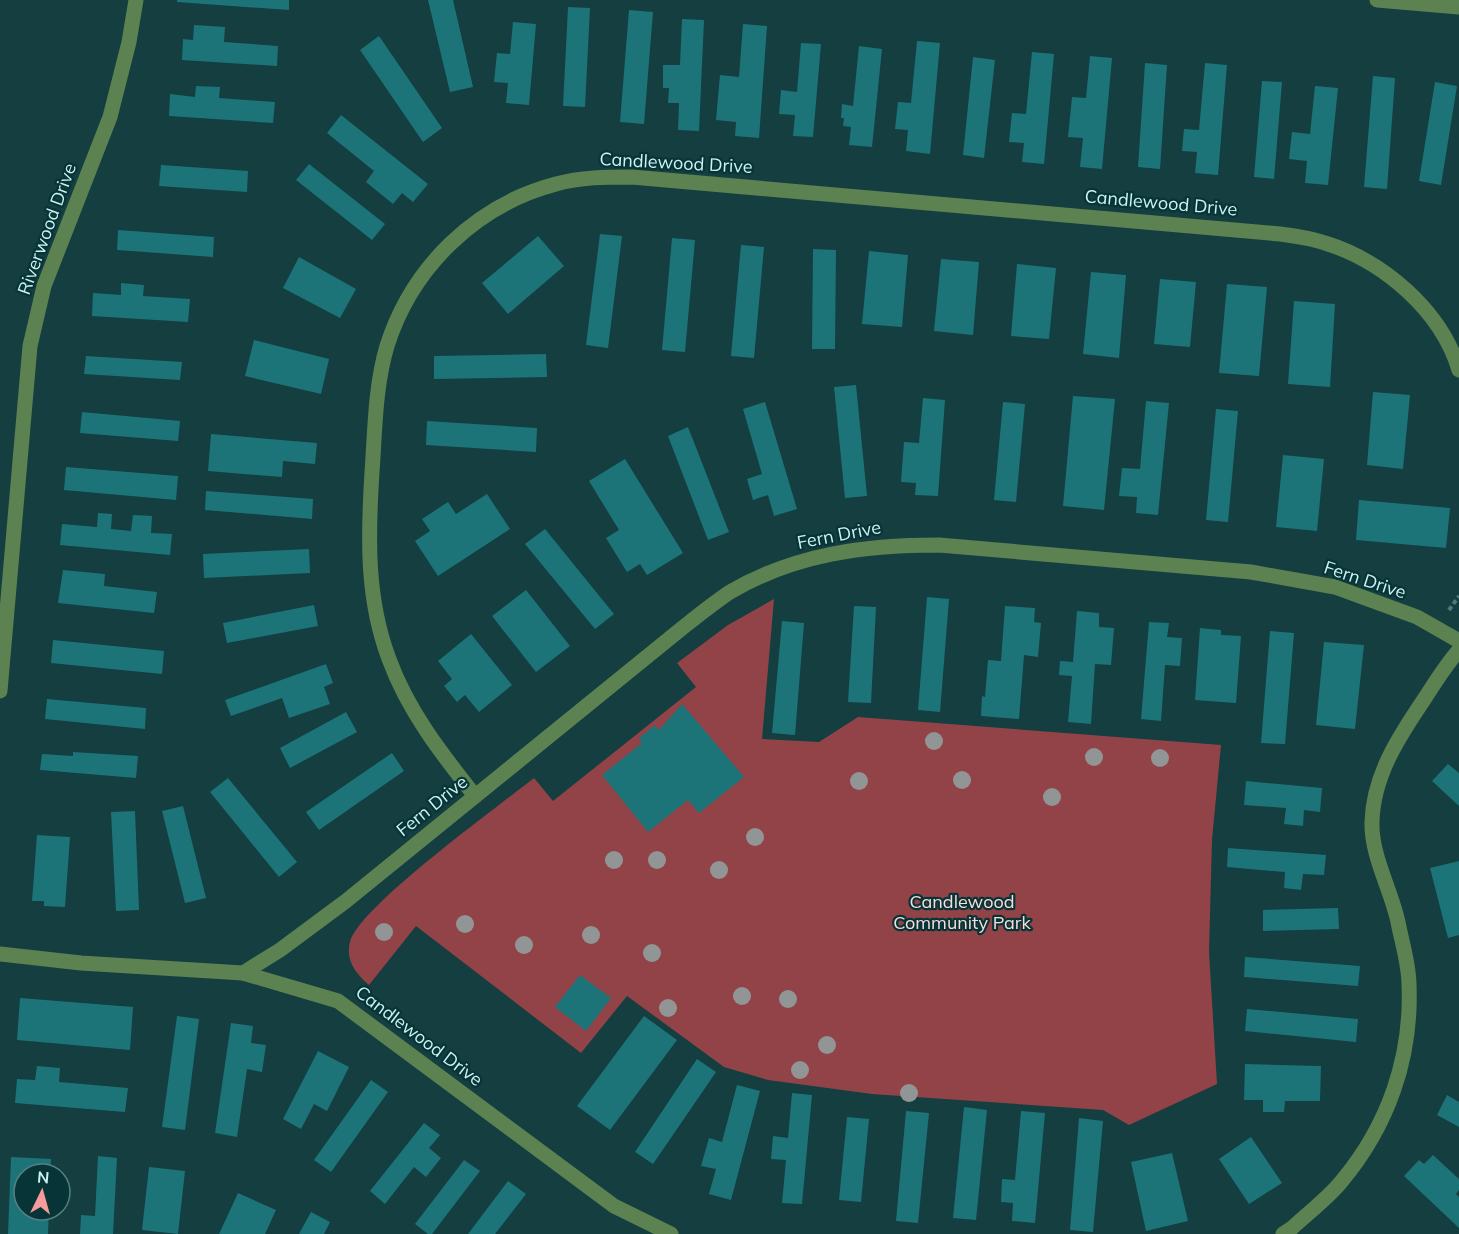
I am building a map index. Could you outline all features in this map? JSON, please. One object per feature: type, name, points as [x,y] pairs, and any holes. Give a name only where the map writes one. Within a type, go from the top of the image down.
[{"type":"street","name":"Riverwood Drive","points":[[0,691],[30,346],[44,286],[110,117],[129,42],[136,0]]},
{"type":"street","points":[[1377,0],[1459,7]]},
{"type":"street","name":"Candlewood Drive","points":[[476,796],[432,742],[416,716],[392,669],[378,626],[368,560],[368,527],[374,454],[383,364],[397,322],[408,301],[425,273],[446,248],[470,226],[497,207],[526,193],[557,183],[582,179],[632,177],[1307,238],[1346,250],[1375,266],[1401,285],[1424,308],[1443,335],[1459,370]]},
{"type":"street","name":"Fern Drive","points":[[243,973],[280,950],[346,901],[686,625],[729,593],[767,573],[798,562],[850,549],[893,545],[939,545],[1251,572],[1335,587],[1417,618],[1459,641]]},
{"type":"street","points":[[1283,1234],[1341,1183],[1377,1131],[1397,1083],[1408,1038],[1409,984],[1396,915],[1375,846],[1373,813],[1381,776],[1400,736],[1449,661],[1459,650]]},
{"type":"street","name":"Candlewood Drive","points":[[0,954],[81,963],[243,973],[338,1001],[614,1206],[670,1234]]},
{"type":"green space","name":"Candlewood Community Park","points":[[774,599],[762,739],[819,742],[858,717],[1221,745],[1212,840],[1209,952],[1217,1084],[1129,1125],[1103,1110],[872,1094],[768,1080],[724,1067],[627,996],[581,1053],[416,926],[369,985],[360,976],[350,961],[350,942],[359,926],[403,882],[534,778],[553,801],[696,687],[677,663],[728,625]]},
{"type":"building","points":[[177,0],[289,0],[289,10],[177,2]]},
{"type":"building","points":[[428,0],[453,0],[473,87],[450,92]]},
{"type":"building","points":[[568,7],[590,8],[585,107],[563,106]]},
{"type":"building","points":[[629,10],[653,12],[644,124],[620,122]]},
{"type":"building","points":[[682,19],[704,20],[699,131],[678,130],[679,103],[668,103],[669,88],[663,88],[663,65],[680,65]]},
{"type":"building","points":[[513,22],[536,24],[529,105],[506,103],[508,83],[494,82],[497,53],[510,54]]},
{"type":"building","points":[[743,24],[767,26],[759,138],[735,136],[736,122],[716,120],[720,75],[739,77]]},
{"type":"building","points":[[194,25],[225,27],[224,42],[278,46],[277,66],[182,60],[183,39],[193,40]]},
{"type":"building","points":[[379,36],[442,128],[423,142],[360,50]]},
{"type":"building","points":[[917,41],[940,43],[930,154],[906,151],[908,130],[895,129],[898,102],[911,103]]},
{"type":"building","points":[[801,43],[821,44],[813,137],[793,136],[795,115],[779,114],[781,90],[797,92]]},
{"type":"building","points":[[859,46],[882,49],[872,147],[849,145],[851,127],[843,126],[844,118],[841,118],[842,104],[853,106]]},
{"type":"building","points":[[1032,52],[1054,54],[1044,164],[1022,162],[1024,143],[1009,142],[1012,113],[1026,114]]},
{"type":"building","points":[[1090,56],[1112,58],[1102,169],[1080,167],[1083,138],[1068,137],[1072,97],[1086,98]]},
{"type":"building","points":[[973,57],[995,60],[984,158],[963,155]]},
{"type":"building","points":[[1145,63],[1167,65],[1160,169],[1138,167]]},
{"type":"building","points":[[1205,63],[1227,65],[1218,175],[1195,173],[1197,152],[1182,151],[1184,129],[1199,130]]},
{"type":"building","points":[[1373,76],[1395,78],[1387,189],[1364,187]]},
{"type":"building","points":[[1262,81],[1282,82],[1274,179],[1254,177]]},
{"type":"building","points":[[1435,82],[1457,86],[1441,185],[1419,181]]},
{"type":"building","points":[[196,86],[220,87],[219,98],[275,102],[273,123],[169,116],[170,94],[195,97]]},
{"type":"building","points":[[1315,86],[1338,88],[1328,185],[1305,183],[1307,161],[1289,159],[1292,132],[1310,134]]},
{"type":"building","points":[[341,115],[428,184],[413,202],[402,193],[393,204],[366,182],[374,171],[327,133]]},
{"type":"building","points":[[309,164],[385,224],[372,240],[296,180]]},
{"type":"building","points":[[161,165],[248,171],[247,192],[159,186]]},
{"type":"building","points":[[118,230],[214,237],[213,257],[117,250]]},
{"type":"building","points":[[600,234],[622,236],[608,348],[586,345]]},
{"type":"building","points":[[538,236],[564,266],[508,314],[482,283]]},
{"type":"building","points":[[672,238],[695,240],[685,352],[662,350]]},
{"type":"building","points":[[741,245],[764,247],[754,358],[731,356]]},
{"type":"building","points":[[813,249],[836,250],[835,349],[812,349]]},
{"type":"building","points":[[869,251],[908,255],[902,327],[862,324]]},
{"type":"building","points":[[299,257],[356,289],[340,318],[283,288]]},
{"type":"building","points":[[941,259],[979,262],[973,335],[934,331]]},
{"type":"building","points":[[1017,264],[1056,268],[1049,339],[1011,336]]},
{"type":"building","points":[[1091,272],[1126,275],[1119,358],[1083,354]]},
{"type":"building","points":[[1160,279],[1196,282],[1190,347],[1154,344]]},
{"type":"building","points":[[121,283],[144,285],[143,296],[190,299],[188,322],[92,316],[93,293],[121,295]]},
{"type":"building","points":[[1227,284],[1267,287],[1259,376],[1219,373]]},
{"type":"building","points":[[1294,301],[1335,304],[1330,387],[1288,384]]},
{"type":"building","points":[[254,340],[329,359],[321,394],[245,376]]},
{"type":"building","points":[[546,354],[547,377],[434,379],[434,356]]},
{"type":"building","points":[[86,356],[182,362],[180,380],[84,374]]},
{"type":"building","points":[[856,385],[867,496],[845,498],[834,387]]},
{"type":"building","points":[[1373,392],[1410,395],[1403,469],[1367,465]]},
{"type":"building","points":[[1073,396],[1115,399],[1104,510],[1063,506]]},
{"type":"building","points":[[923,398],[945,400],[938,496],[915,495],[916,483],[901,482],[904,442],[919,443]]},
{"type":"building","points":[[1146,401],[1169,403],[1158,515],[1136,513],[1137,497],[1119,496],[1122,468],[1140,469]]},
{"type":"building","points":[[765,402],[797,509],[774,516],[768,495],[753,500],[747,479],[762,474],[743,409]]},
{"type":"building","points":[[1003,402],[1025,404],[1016,502],[994,500]]},
{"type":"building","points":[[1216,409],[1238,411],[1228,522],[1206,520]]},
{"type":"building","points":[[82,412],[180,421],[178,441],[80,433]]},
{"type":"building","points":[[427,421],[537,428],[536,452],[426,445]]},
{"type":"building","points":[[688,427],[729,532],[708,540],[668,436]]},
{"type":"building","points":[[211,434],[317,443],[315,464],[283,461],[282,477],[208,471]]},
{"type":"building","points":[[1283,455],[1324,459],[1317,531],[1276,527]]},
{"type":"building","points":[[625,459],[683,553],[647,575],[640,564],[627,572],[606,538],[619,530],[589,481]]},
{"type":"building","points":[[66,467],[178,476],[176,500],[64,490]]},
{"type":"building","points":[[206,491],[313,499],[312,519],[205,510]]},
{"type":"building","points":[[487,494],[510,529],[438,576],[415,541],[430,531],[422,519],[448,502],[456,514]]},
{"type":"building","points":[[1359,500],[1450,508],[1446,548],[1356,540]]},
{"type":"building","points":[[98,513],[112,514],[111,529],[131,531],[133,515],[152,516],[151,533],[172,534],[170,555],[60,545],[62,524],[97,527]]},
{"type":"building","points":[[545,529],[614,614],[595,629],[525,544]]},
{"type":"building","points":[[309,549],[310,573],[204,578],[203,554]]},
{"type":"building","points":[[63,570],[105,574],[104,586],[157,592],[154,613],[58,603]]},
{"type":"building","points":[[526,590],[570,646],[536,672],[492,616]]},
{"type":"building","points":[[927,597],[949,599],[940,712],[918,710]]},
{"type":"building","points":[[314,605],[318,626],[227,643],[223,623]]},
{"type":"building","points":[[854,606],[876,607],[871,703],[848,702]]},
{"type":"building","points":[[1005,606],[1035,608],[1034,622],[1041,623],[1038,657],[1024,655],[1019,719],[981,716],[988,660],[1001,661]]},
{"type":"building","points":[[1077,611],[1099,613],[1099,627],[1114,628],[1111,665],[1095,664],[1091,724],[1068,722],[1072,676],[1059,675],[1060,661],[1073,662]]},
{"type":"building","points":[[782,621],[804,623],[795,735],[772,733]]},
{"type":"building","points":[[1149,622],[1169,623],[1167,637],[1182,638],[1180,666],[1165,665],[1161,721],[1141,719]]},
{"type":"building","points":[[1200,628],[1221,630],[1221,635],[1241,636],[1236,703],[1195,700]]},
{"type":"building","points":[[1270,631],[1294,633],[1285,744],[1261,743]]},
{"type":"building","points":[[471,634],[512,685],[479,712],[465,695],[457,702],[444,686],[452,679],[438,661]]},
{"type":"building","points":[[53,640],[164,651],[162,674],[51,663]]},
{"type":"building","points":[[1324,642],[1364,645],[1355,729],[1316,725]]},
{"type":"building","points":[[326,664],[333,683],[324,687],[330,704],[289,718],[282,698],[231,716],[225,700]]},
{"type":"building","points":[[47,699],[146,708],[145,729],[45,719]]},
{"type":"building","points":[[682,704],[744,777],[699,813],[688,800],[648,832],[602,775],[642,743],[639,738],[655,725],[659,730]]},
{"type":"building","points":[[346,712],[357,732],[290,768],[280,748]]},
{"type":"building","points":[[73,752],[138,756],[136,778],[40,770],[42,754],[73,756]]},
{"type":"building","points":[[392,753],[404,771],[319,830],[306,812]]},
{"type":"building","points":[[1448,764],[1459,773],[1459,806],[1432,781]]},
{"type":"building","points":[[228,778],[297,862],[279,877],[210,792]]},
{"type":"building","points":[[1246,781],[1322,788],[1320,812],[1304,810],[1303,826],[1284,824],[1286,808],[1244,805]]},
{"type":"building","points":[[183,806],[206,898],[185,903],[162,811]]},
{"type":"building","points":[[135,811],[139,910],[116,911],[111,812]]},
{"type":"building","points":[[37,835],[70,837],[65,907],[44,906],[44,901],[32,901]]},
{"type":"building","points":[[1228,848],[1326,855],[1324,875],[1303,874],[1301,890],[1284,888],[1285,872],[1227,867]]},
{"type":"building","points":[[1459,861],[1459,935],[1448,938],[1430,868]]},
{"type":"building","points":[[1338,908],[1339,929],[1263,931],[1263,910]]},
{"type":"building","points":[[1245,957],[1360,966],[1358,986],[1244,977]]},
{"type":"building","points":[[580,975],[611,998],[586,1031],[555,1007]]},
{"type":"building","points":[[20,998],[133,1007],[130,1050],[17,1040]]},
{"type":"building","points":[[1247,1009],[1358,1019],[1356,1042],[1245,1031]]},
{"type":"building","points":[[177,1016],[199,1019],[185,1130],[162,1127]]},
{"type":"building","points":[[644,1016],[677,1040],[610,1130],[577,1106]]},
{"type":"building","points":[[231,1023],[253,1026],[251,1043],[266,1045],[262,1072],[247,1069],[237,1137],[215,1133]]},
{"type":"building","points":[[318,1051],[349,1067],[327,1111],[314,1104],[301,1129],[283,1119]]},
{"type":"building","points":[[697,1059],[716,1072],[653,1164],[635,1152]]},
{"type":"building","points":[[1245,1064],[1321,1066],[1320,1101],[1285,1101],[1284,1112],[1263,1112],[1263,1100],[1244,1100]]},
{"type":"building","points":[[37,1066],[60,1068],[59,1082],[128,1088],[125,1112],[15,1103],[17,1079],[35,1080]]},
{"type":"building","points":[[371,1080],[388,1092],[331,1172],[314,1160]]},
{"type":"building","points":[[737,1085],[760,1091],[731,1200],[709,1194],[716,1169],[701,1166],[709,1138],[722,1142]]},
{"type":"building","points":[[792,1093],[812,1095],[802,1204],[782,1203],[786,1160],[771,1159],[773,1136],[788,1138]]},
{"type":"building","points":[[1447,1095],[1459,1102],[1459,1127],[1437,1115]]},
{"type":"building","points":[[964,1107],[987,1110],[976,1220],[953,1218]]},
{"type":"building","points":[[906,1111],[929,1113],[918,1223],[896,1221]]},
{"type":"building","points":[[1021,1111],[1045,1113],[1035,1223],[1012,1221],[1013,1203],[1001,1202],[1002,1179],[1015,1180]]},
{"type":"building","points":[[847,1117],[869,1119],[861,1202],[839,1200]]},
{"type":"building","points":[[1079,1118],[1103,1121],[1093,1232],[1070,1230]]},
{"type":"building","points":[[424,1123],[440,1135],[429,1148],[441,1158],[426,1177],[414,1167],[385,1204],[370,1191]]},
{"type":"building","points":[[1251,1137],[1282,1183],[1249,1204],[1219,1159]]},
{"type":"building","points":[[1172,1153],[1188,1221],[1146,1231],[1131,1162]]},
{"type":"building","points":[[1433,1155],[1459,1179],[1459,1190],[1456,1194],[1459,1197],[1459,1228],[1404,1176],[1419,1160],[1424,1164]]},
{"type":"building","points":[[98,1156],[117,1158],[113,1234],[80,1234],[81,1215],[95,1216]]},
{"type":"building","points":[[11,1157],[51,1159],[51,1162],[12,1162],[12,1222],[48,1222],[48,1234],[8,1234]]},
{"type":"building","points":[[464,1160],[480,1171],[432,1234],[428,1234],[415,1224]]},
{"type":"building","points":[[149,1167],[185,1171],[178,1234],[142,1230]]},
{"type":"building","points":[[508,1181],[526,1194],[495,1234],[468,1234]]},
{"type":"building","points":[[238,1193],[276,1210],[265,1234],[219,1234]]},
{"type":"building","points":[[311,1212],[330,1222],[324,1234],[299,1234]]}]
